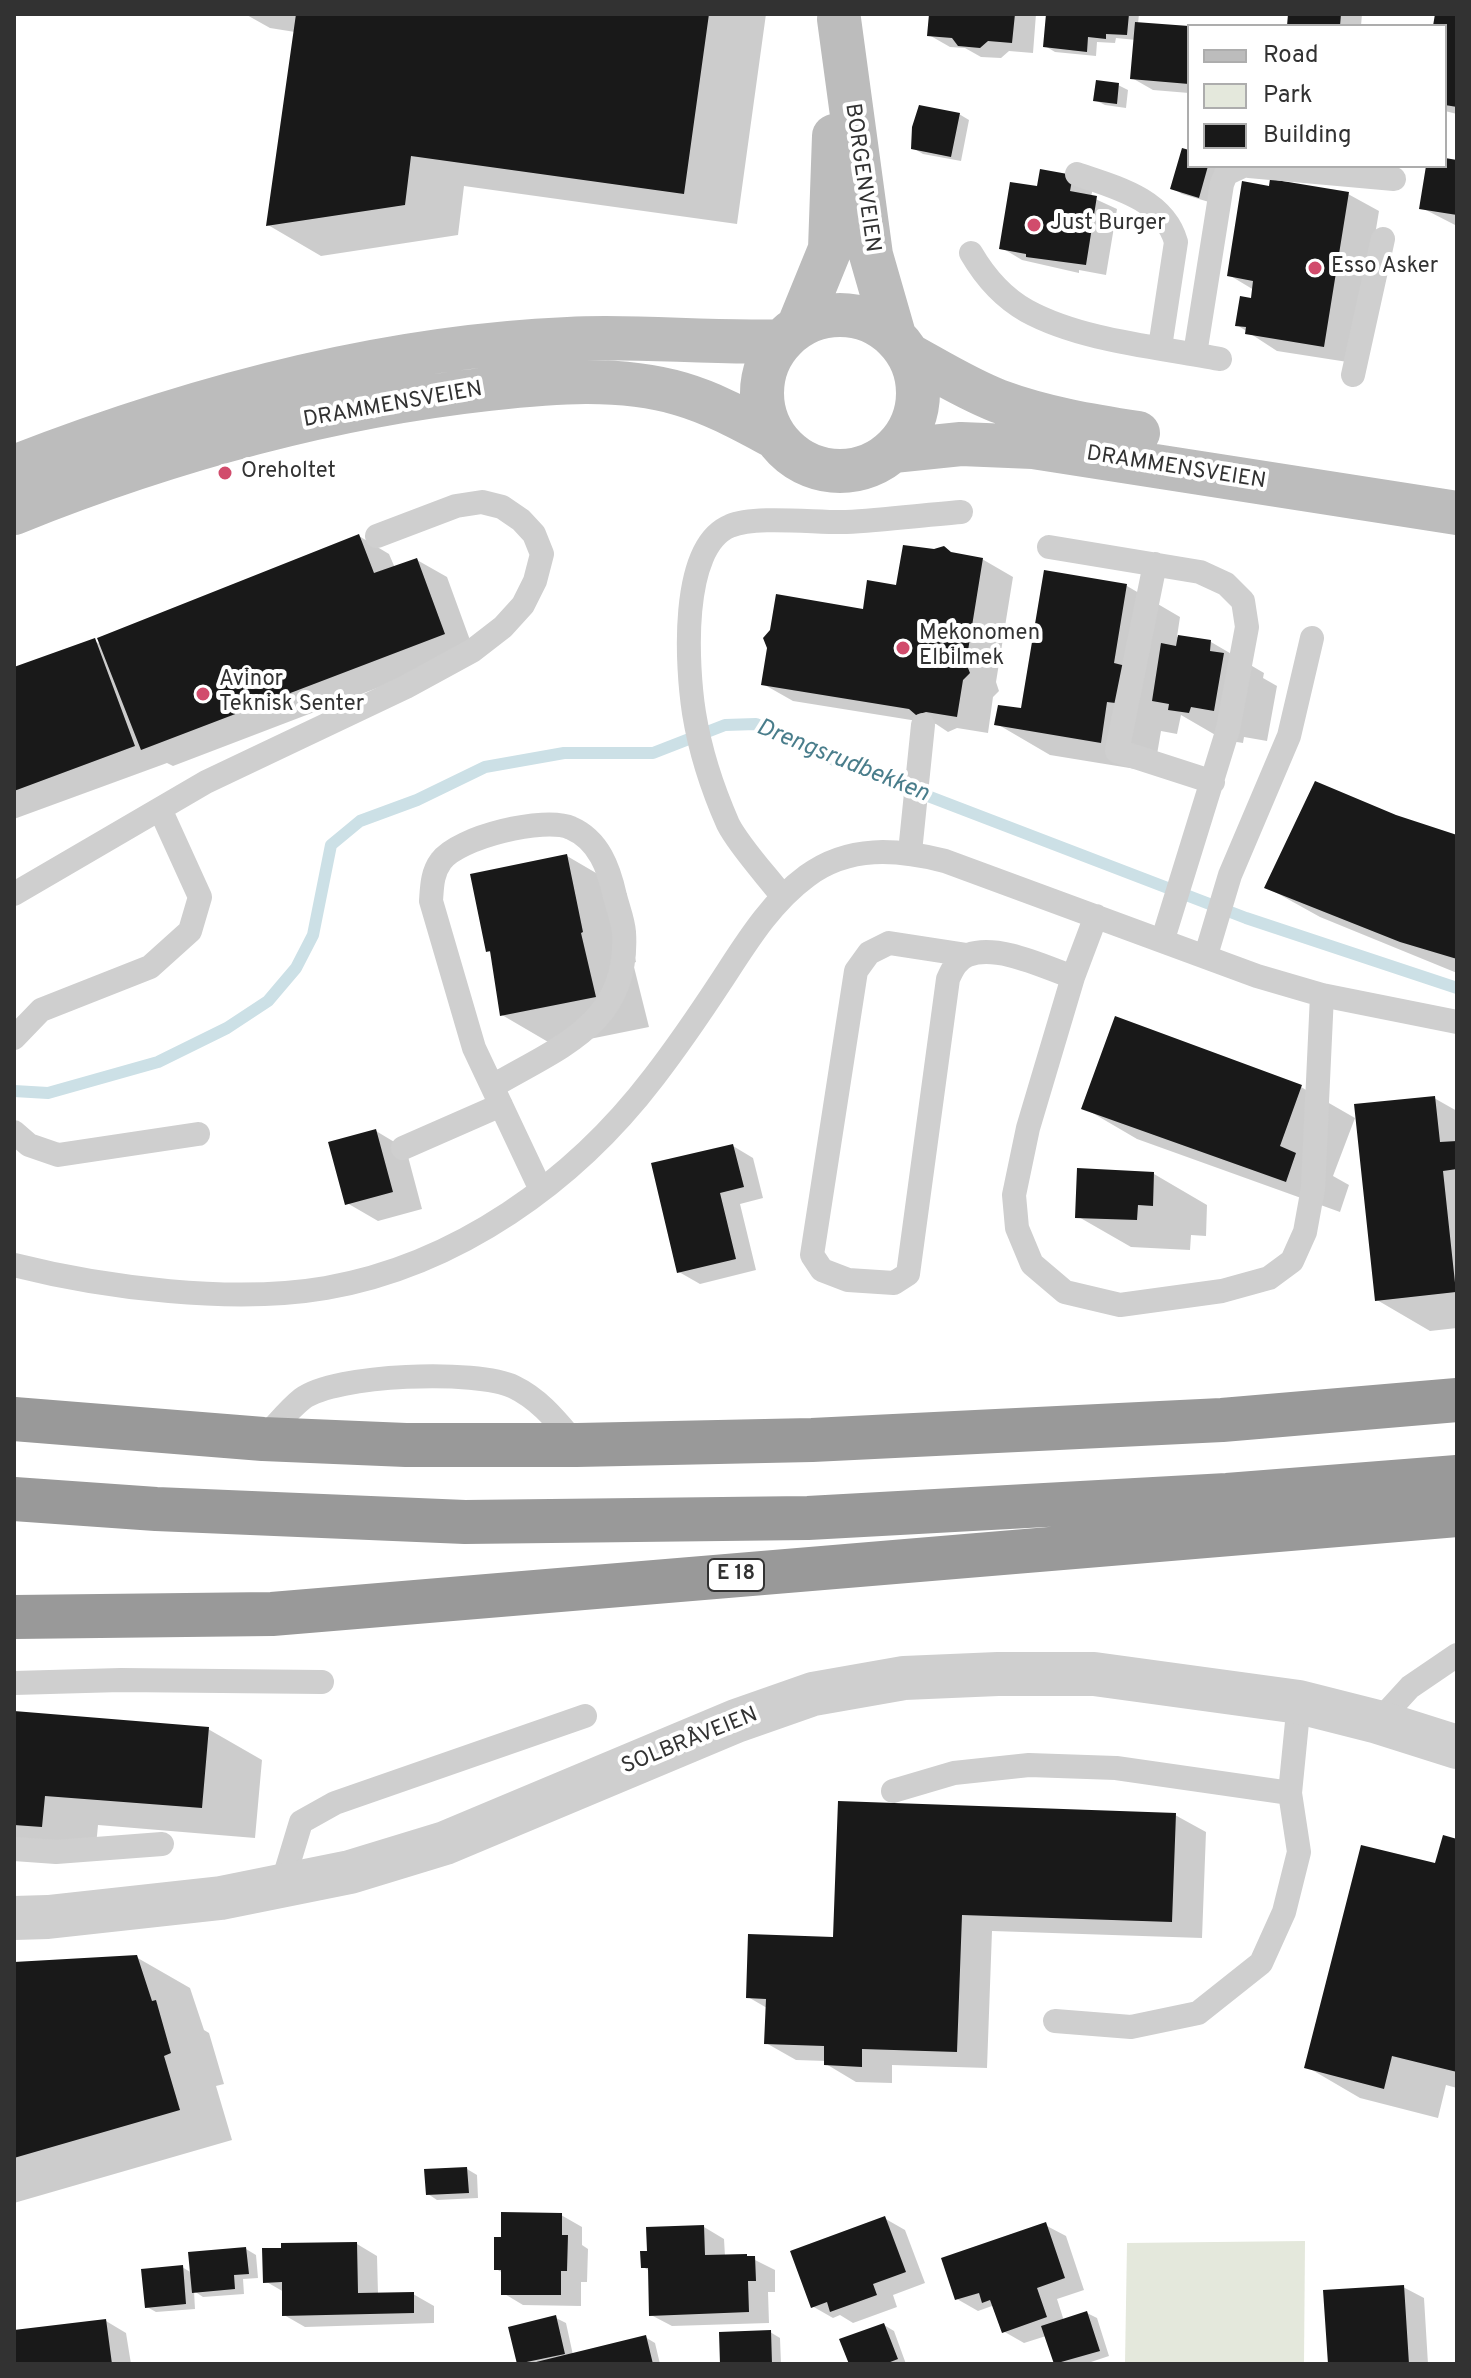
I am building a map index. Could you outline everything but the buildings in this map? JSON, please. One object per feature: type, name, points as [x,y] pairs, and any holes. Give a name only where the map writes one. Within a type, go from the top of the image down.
[{"type":"highway","points":[[14,1419],[263,1439],[406,1445],[577,1445],[828,1439],[1222,1420],[1457,1400]]},
{"type":"highway","points":[[14,1499],[156,1509],[465,1522],[808,1518],[1227,1495],[1457,1477]]},
{"type":"highway","name":"E 18","points":[[14,1617],[272,1614],[1457,1515]]},
{"type":"main road","name":"BORGENVEIEN","points":[[790,333],[830,249],[839,17]]},
{"type":"main road","name":"BORGENVEIEN","points":[[839,17],[871,255],[902,345]]},
{"type":"main road","points":[[847,314],[872,320],[902,345],[918,379],[918,404],[910,430],[893,451],[871,466],[844,472],[818,469],[794,457],[775,437],[764,413],[761,386],[767,362],[790,333],[822,316],[847,314]]},
{"type":"main road","name":"DRAMMENSVEIEN","points":[[14,467],[88,438],[192,405],[291,380],[400,358],[508,343],[567,339],[628,337],[741,343],[790,333]]},
{"type":"main road","name":"DRAMMENSVEIEN","points":[[902,345],[959,383],[997,400],[1075,422],[1457,483]]},
{"type":"main road","name":"DRAMMENSVEIEN","points":[[14,513],[156,460],[253,433],[389,403],[534,384],[589,381],[680,394],[730,413],[775,437]]},
{"type":"main road","name":"DRAMMENSVEIEN","points":[[893,451],[961,444],[1033,447],[1457,513]]},
{"type":"street","name":"SOLBRÅVEIEN","points":[[14,1918],[221,1898],[350,1872],[445,1843],[736,1721],[828,1691],[904,1678],[1094,1674],[1299,1702],[1378,1722],[1457,1747]]},
{"type":"lane","points":[[1195,354],[1222,184],[1226,174],[1241,168]]},
{"type":"lane","points":[[1269,168],[1394,179]]},
{"type":"lane","points":[[1077,174],[1119,188],[1145,202],[1172,228],[1176,242],[1160,347]]},
{"type":"lane","points":[[1353,375],[1383,239]]},
{"type":"lane","points":[[971,253],[982,273],[999,291],[1026,311],[1104,337],[1220,359]]},
{"type":"lane","points":[[14,894],[206,782],[406,687],[472,651],[503,627],[523,605],[535,581],[542,554],[534,534],[521,520],[502,507],[482,502],[456,506],[377,536]]},
{"type":"lane","points":[[783,897],[729,826],[705,759],[694,713],[690,658],[692,590],[703,553],[716,536],[731,525],[845,522],[961,512]]},
{"type":"lane","points":[[1049,547],[1200,572],[1226,584],[1243,601],[1247,627],[1228,729],[1163,939]]},
{"type":"lane","points":[[1155,564],[1117,751],[1213,782]]},
{"type":"lane","points":[[1206,955],[1230,875],[1289,736],[1312,638]]},
{"type":"lane","points":[[910,852],[923,725]]},
{"type":"lane","points":[[14,1038],[41,1010],[150,967],[190,931],[200,897],[160,809]]},
{"type":"lane","points":[[403,1148],[497,1096],[581,1034],[605,1011],[616,991],[624,931],[610,874],[599,852],[586,837],[570,827],[553,823],[466,842],[452,849],[440,861],[432,881],[431,901],[474,1048],[497,1096],[541,1190]]},
{"type":"lane","points":[[14,1265],[133,1287],[189,1292],[266,1293],[326,1288],[389,1271],[444,1250],[495,1223],[591,1149],[654,1078],[755,928],[783,897],[808,875],[835,860],[867,851],[910,852],[945,861],[1257,976],[1322,995],[1457,1022]]},
{"type":"lane","points":[[1096,916],[1073,977],[1028,1128],[1014,1195],[1017,1228],[1032,1264],[1065,1292],[1120,1305],[1234,1288],[1269,1278],[1292,1261],[1305,1232],[1313,1188],[1322,995]]},
{"type":"lane","points":[[967,955],[954,966],[948,979],[908,1274],[894,1283],[848,1280],[822,1270],[812,1255],[856,971],[869,953],[889,943],[967,955],[1002,953],[1073,977]]},
{"type":"lane","points":[[14,1132],[29,1145],[58,1155],[198,1134]]},
{"type":"lane","points":[[263,1439],[303,1398],[324,1389],[370,1379],[463,1377],[493,1378],[515,1387],[542,1404],[577,1445]]},
{"type":"lane","points":[[1378,1722],[1410,1687],[1457,1655]]},
{"type":"lane","points":[[14,1683],[121,1680],[322,1682]]},
{"type":"lane","points":[[1055,2021],[1131,2027],[1198,2013],[1261,1963],[1284,1912],[1299,1852],[1290,1793],[1299,1702]]},
{"type":"lane","points":[[281,1888],[301,1822],[335,1803],[585,1716]]},
{"type":"lane","points":[[893,1791],[954,1773],[1029,1765],[1116,1768],[1290,1793]]},
{"type":"lane","points":[[14,1849],[56,1852],[162,1844]]},
{"type":"green space","points":[[1305,2241],[1304,2364],[1125,2364],[1127,2243]]},
{"type":"waterway","name":"Drengsrudbekken","points":[[14,1091],[48,1093],[158,1062],[227,1028],[268,1001],[296,968],[313,935],[331,845],[360,821],[417,800],[485,767],[564,753],[653,753],[725,725],[756,724],[826,757],[1246,918],[1457,988]]},
{"type":"place","name":"Just Burger","points":[[1034,225]]},
{"type":"place","name":"Esso Asker","points":[[1315,268]]},
{"type":"place","name":"Oreholtet","points":[[225,473]]},
{"type":"place","name":"Mekonomen Elbilmek","points":[[903,648]]},
{"type":"place","name":"Avinor Teknisk Senter","points":[[203,694]]}]
